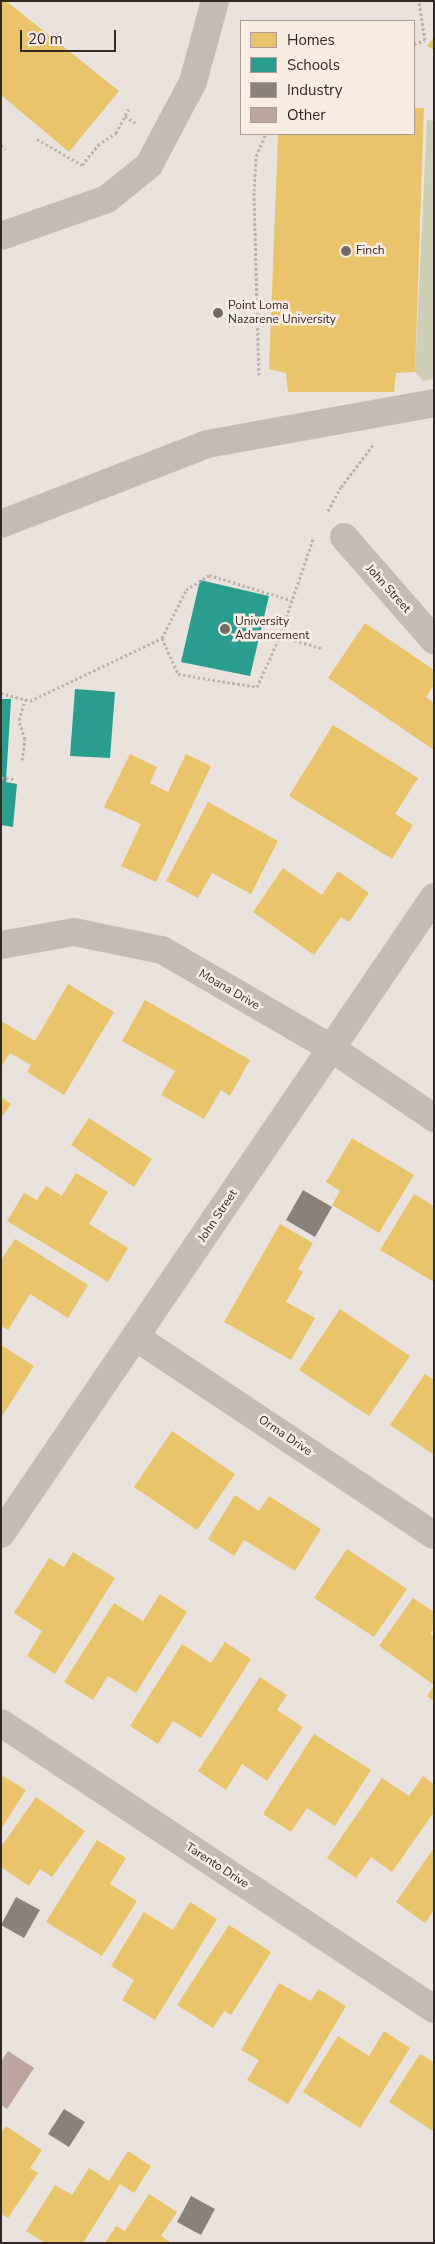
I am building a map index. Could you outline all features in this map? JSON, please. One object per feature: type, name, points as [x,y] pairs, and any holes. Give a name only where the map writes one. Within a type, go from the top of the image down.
[{"type":"street","points":[[1,236],[107,199],[149,165],[193,82],[215,1]]},
{"type":"street","points":[[1,524],[207,444],[434,403]]},
{"type":"street","name":"John Street","points":[[344,537],[434,640]]},
{"type":"street","name":"John Street","points":[[1,1534],[137,1338],[434,898]]},
{"type":"street","name":"Moana Drive","points":[[1,945],[74,932],[162,950],[331,1048],[434,1118]]},
{"type":"street","name":"Orma Drive","points":[[137,1338],[434,1535]]},
{"type":"street","name":"Tarento Drive","points":[[1,1723],[434,2009]]},
{"type":"path","points":[[415,44],[425,40],[419,1]]},
{"type":"path","points":[[37,138],[82,164],[98,146],[116,133],[129,109]]},
{"type":"path","points":[[259,375],[254,191],[256,156],[266,135]]},
{"type":"path","points":[[1,145],[6,149]]},
{"type":"path","points":[[1,692],[30,701],[162,638],[186,590],[209,575],[291,600]]},
{"type":"path","points":[[162,638],[178,674],[257,687],[280,636]]},
{"type":"path","points":[[22,760],[25,739],[19,720],[25,700]]},
{"type":"path","points":[[1,778],[16,779]]},
{"type":"green space","points":[[427,120],[434,121],[434,379],[423,381],[415,372]]},
{"type":"building: Homes","points":[[1,1],[6,1],[119,91],[69,152],[1,95]]},
{"type":"building: Homes","points":[[434,37],[434,50],[427,46]]},
{"type":"building: Homes","name":"Finch","points":[[415,108],[424,108],[415,372],[396,373],[394,392],[288,392],[286,373],[269,369],[278,135],[415,135]]},
{"type":"building: Homes","points":[[365,623],[434,670],[434,685],[426,697],[434,703],[434,750],[328,678]]},
{"type":"building: Homes","points":[[333,725],[418,778],[395,814],[413,825],[392,859],[289,796]]},
{"type":"building: Homes","points":[[130,754],[157,767],[150,783],[168,792],[186,754],[211,766],[156,882],[121,866],[141,824],[104,807]]},
{"type":"building: Homes","points":[[208,802],[278,841],[251,894],[212,873],[198,898],[166,881]]},
{"type":"building: Homes","points":[[283,868],[322,895],[338,871],[369,893],[349,922],[341,917],[314,955],[253,912]]},
{"type":"building: Homes","points":[[68,984],[114,1012],[64,1095],[27,1072],[31,1065],[10,1053],[1,1067],[1,1021],[35,1041]]},
{"type":"building: Homes","points":[[145,1000],[250,1060],[230,1096],[221,1090],[204,1119],[161,1095],[175,1071],[122,1041]]},
{"type":"building: Homes","points":[[1,1097],[11,1104],[1,1118]]},
{"type":"building: Homes","points":[[89,1118],[152,1159],[134,1187],[71,1145]]},
{"type":"building: Homes","points":[[352,1138],[414,1175],[379,1233],[332,1205],[340,1191],[326,1182]]},
{"type":"building: Homes","points":[[76,1173],[108,1192],[89,1224],[128,1248],[108,1282],[7,1221],[24,1193],[37,1200],[46,1186],[62,1196]]},
{"type":"building: Homes","points":[[414,1194],[434,1206],[434,1282],[380,1250]]},
{"type":"building: Homes","points":[[280,1224],[313,1243],[298,1269],[303,1272],[286,1302],[315,1318],[291,1360],[224,1322]]},
{"type":"building: Homes","points":[[15,1239],[88,1285],[68,1318],[30,1294],[8,1330],[1,1326],[1,1260]]},
{"type":"building: Homes","points":[[340,1309],[410,1356],[369,1416],[299,1370]]},
{"type":"building: Homes","points":[[1,1345],[34,1366],[1,1418]]},
{"type":"building: Homes","points":[[425,1374],[434,1380],[434,1455],[390,1425]]},
{"type":"building: Homes","points":[[172,1431],[235,1474],[197,1530],[134,1487]]},
{"type":"building: Homes","points":[[235,1495],[259,1511],[269,1496],[321,1529],[295,1571],[244,1540],[234,1556],[208,1539]]},
{"type":"building: Homes","points":[[347,1549],[407,1589],[374,1637],[314,1598]]},
{"type":"building: Homes","points":[[73,1552],[115,1578],[55,1674],[27,1656],[42,1631],[14,1613],[49,1558],[64,1567]]},
{"type":"building: Homes","points":[[160,1594],[187,1612],[136,1693],[108,1676],[93,1700],[64,1682],[114,1603],[143,1621]]},
{"type":"building: Homes","points":[[413,1598],[434,1612],[434,1628],[430,1634],[434,1636],[434,1685],[379,1646]]},
{"type":"building: Homes","points":[[225,1642],[251,1659],[201,1738],[173,1721],[158,1744],[130,1726],[182,1644],[211,1663]]},
{"type":"building: Homes","points":[[260,1677],[287,1695],[277,1710],[303,1727],[267,1781],[242,1764],[226,1790],[198,1771]]},
{"type":"building: Homes","points":[[434,1686],[434,1701],[427,1696]]},
{"type":"building: Homes","points":[[314,1734],[371,1770],[335,1826],[307,1808],[291,1832],[263,1814]]},
{"type":"building: Homes","points":[[1,1775],[26,1790],[1,1829]]},
{"type":"building: Homes","points":[[423,1776],[434,1784],[434,1812],[392,1872],[371,1857],[356,1878],[327,1858],[382,1778],[409,1796]]},
{"type":"building: Homes","points":[[36,1797],[85,1831],[52,1877],[40,1869],[29,1886],[1,1867],[1,1847]]},
{"type":"building: Homes","points":[[97,1840],[126,1858],[110,1884],[137,1901],[102,1956],[46,1922]]},
{"type":"building: Homes","points":[[434,1848],[434,1910],[425,1923],[396,1902]]},
{"type":"building: Homes","points":[[190,1902],[217,1919],[155,2020],[122,2000],[134,1980],[111,1966],[144,1912],[173,1930]]},
{"type":"building: Homes","points":[[229,1925],[271,1952],[231,2015],[224,2011],[213,2028],[177,2005]]},
{"type":"building: Homes","points":[[279,1983],[311,2001],[318,1989],[346,2006],[288,2104],[247,2080],[259,2060],[241,2050]]},
{"type":"building: Homes","points":[[384,2031],[410,2048],[360,2128],[303,2092],[338,2036],[369,2056]]},
{"type":"building: Homes","points":[[420,2054],[434,2062],[434,2132],[389,2102]]},
{"type":"building: Homes","points":[[6,2126],[42,2150],[30,2168],[38,2173],[8,2218],[1,2214],[1,2133]]},
{"type":"building: Homes","points":[[128,2151],[151,2166],[134,2193],[120,2184],[83,2243],[45,2243],[26,2231],[55,2185],[72,2195],[89,2168],[109,2181]]},
{"type":"building: Homes","points":[[149,2194],[177,2212],[161,2236],[172,2243],[105,2243],[116,2226],[125,2231]]},
{"type":"building: Schools","name":"University Advancement","points":[[200,580],[269,596],[250,676],[181,662]]},
{"type":"building: Schools","points":[[75,689],[115,692],[110,758],[70,756]]},
{"type":"building: Schools","points":[[1,699],[11,699],[6,782],[17,784],[13,827],[1,825]]},
{"type":"building: Industry","points":[[303,1190],[332,1207],[315,1237],[286,1220]]},
{"type":"building: Industry","points":[[16,1897],[40,1910],[24,1938],[1,1925]]},
{"type":"building: Industry","points":[[64,2109],[85,2122],[69,2147],[48,2134]]},
{"type":"building: Industry","points":[[191,2196],[215,2209],[201,2235],[177,2222]]},
{"type":"building: Other","points":[[8,2051],[34,2068],[7,2109],[1,2105],[1,2062]]},
{"type":"place","name":"Finch","points":[[346,251]]},
{"type":"place","name":"Point Loma Nazarene University","points":[[218,313]]},
{"type":"place","name":"University Advancement","points":[[225,629]]}]
